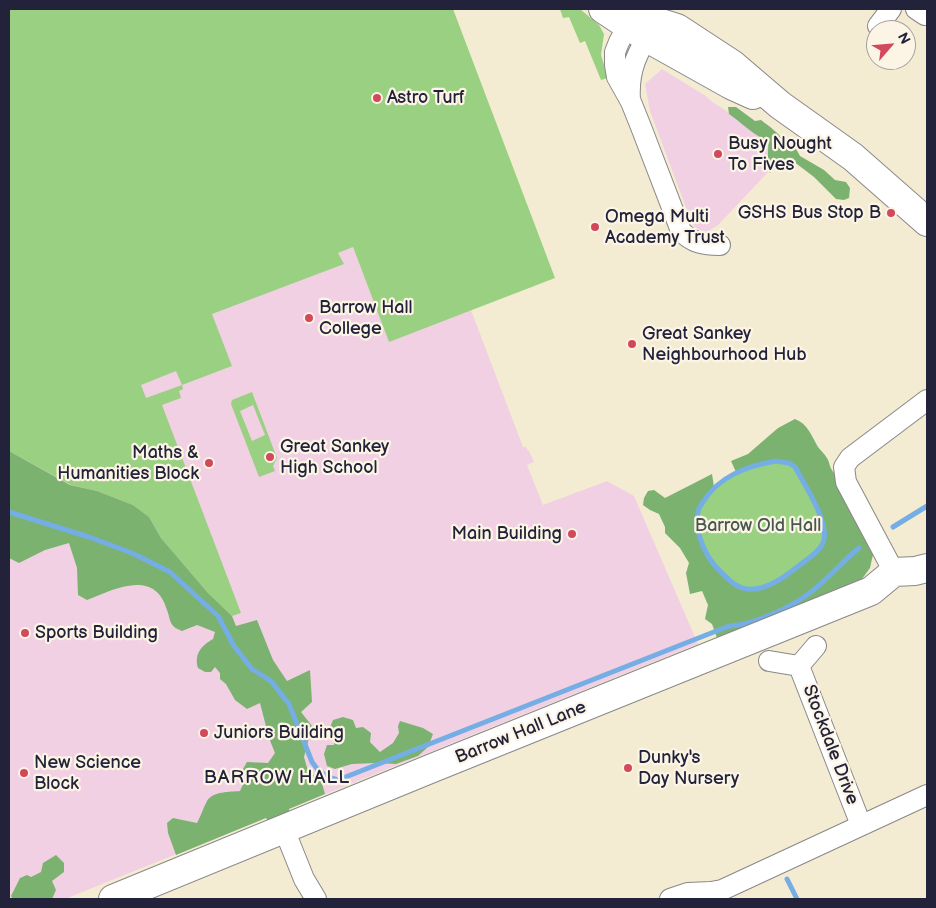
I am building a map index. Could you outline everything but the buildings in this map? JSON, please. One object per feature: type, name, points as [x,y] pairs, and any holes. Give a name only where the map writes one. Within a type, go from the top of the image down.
[{"type":"street","points":[[603,9],[642,21],[677,28],[732,64],[780,105],[853,158],[927,222]]},
{"type":"street","points":[[883,20],[891,9]]},
{"type":"street","points":[[642,21],[629,83],[631,102],[681,231],[695,242],[706,245],[720,245]]},
{"type":"street","points":[[927,400],[850,458],[844,467],[846,482],[894,572],[915,571],[927,568]]},
{"type":"street","name":"Barrow Hall Lane","points":[[113,899],[871,591],[894,572]]},
{"type":"street","name":"Stockdale Drive","points":[[798,666],[816,646]]},
{"type":"street","name":"Stockdale Drive","points":[[769,661],[798,666]]},
{"type":"street","name":"Stockdale Drive","points":[[798,666],[861,825]]},
{"type":"street","name":"Stockdale Drive","points":[[670,899],[688,892],[722,890],[927,795]]},
{"type":"street","points":[[284,829],[304,879],[316,899]]},
{"type":"shaded area","name":"Busy Nought To Fives","points":[[662,69],[771,140],[772,168],[718,225],[707,232],[695,227],[691,221],[650,111],[645,84]]},
{"type":"shaded area","name":"Great Sankey High School","points":[[9,86],[338,253],[353,247],[389,341],[471,310],[523,447],[526,447],[529,451],[534,462],[527,465],[543,505],[607,481],[634,496],[698,644],[65,899],[9,899]]},
{"type":"green space","points":[[9,9],[453,9],[555,278],[389,342],[353,247],[338,253],[344,264],[212,314],[232,366],[182,385],[183,389],[179,391],[181,398],[162,405],[241,613],[232,616],[208,593],[161,538],[149,517],[133,505],[97,491],[71,485],[9,451]],"holes":[[[176,371],[182,385],[146,398],[141,385]]]},
{"type":"green space","points":[[560,9],[580,9],[599,25],[604,34],[601,55],[608,78],[601,80],[585,41],[580,43],[569,17],[563,18]]},
{"type":"green space","points":[[728,107],[736,107],[755,121],[761,120],[778,134],[785,144],[795,147],[800,156],[824,170],[835,180],[846,182],[850,188],[849,198],[844,200],[836,199],[814,177],[793,161],[772,170],[770,173],[767,169],[769,141],[753,133],[729,114]]},
{"type":"green space","points":[[252,392],[277,458],[273,466],[275,471],[259,477],[231,404],[232,400]],"holes":[[[253,405],[265,435],[252,441],[240,411]]]},
{"type":"green space","points":[[795,419],[806,427],[827,458],[874,550],[870,568],[859,583],[729,639],[717,638],[712,624],[705,619],[708,605],[702,591],[690,594],[686,573],[689,563],[680,548],[665,533],[665,527],[659,514],[643,505],[644,498],[648,491],[654,490],[665,498],[712,474],[714,487],[700,506],[697,523],[699,534],[709,558],[726,578],[735,585],[745,589],[760,588],[776,582],[803,563],[820,547],[824,538],[821,516],[795,467],[781,462],[773,462],[758,464],[736,472],[731,461],[748,454],[778,428]]},
{"type":"green space","points":[[9,451],[70,485],[97,491],[133,505],[149,517],[161,538],[208,593],[232,616],[236,626],[257,620],[273,660],[287,681],[310,670],[312,702],[301,712],[312,726],[304,757],[308,771],[321,780],[325,794],[289,809],[290,819],[272,826],[266,818],[176,855],[168,833],[167,823],[173,818],[197,823],[206,804],[213,795],[240,791],[246,778],[243,769],[247,762],[268,763],[275,753],[260,703],[247,709],[235,700],[226,684],[220,679],[220,673],[215,667],[211,672],[205,672],[198,668],[198,655],[205,645],[213,639],[215,632],[197,625],[182,631],[175,627],[171,623],[161,597],[153,589],[144,585],[121,587],[87,600],[78,595],[77,568],[69,543],[45,550],[19,563],[9,558]]},
{"type":"green space","name":"Barrow Old Hall","points":[[776,461],[789,463],[795,467],[820,515],[824,535],[823,543],[813,555],[776,582],[762,588],[747,589],[727,578],[709,557],[699,535],[698,511],[710,493],[725,479],[744,469]]},
{"type":"green space","points":[[343,717],[353,720],[356,728],[363,727],[371,733],[370,742],[380,752],[393,743],[399,733],[398,726],[400,721],[423,728],[433,734],[428,747],[418,756],[396,764],[352,764],[335,769],[327,766],[324,754],[327,745],[334,745],[334,737],[329,730],[333,720]]},
{"type":"green space","points":[[56,855],[64,863],[64,872],[52,881],[56,890],[52,899],[13,899],[11,896],[20,878],[27,875],[31,877],[41,872],[43,863]]},
{"type":"waterway","points":[[776,461],[789,463],[795,467],[820,515],[824,535],[823,543],[813,555],[776,582],[762,588],[747,589],[727,578],[709,557],[699,535],[698,511],[710,493],[725,479],[744,469],[776,461]]},
{"type":"waterway","points":[[893,527],[927,506]]},
{"type":"waterway","points":[[9,512],[89,537],[132,553],[170,572],[218,616],[234,646],[252,669],[271,681],[289,704],[312,762],[318,770],[328,777],[338,780],[729,626],[748,623],[778,612],[812,591],[859,548]]},
{"type":"waterway","points":[[787,879],[797,899]]},
{"type":"place","name":"Astro Turf","points":[[377,98]]},
{"type":"place","name":"Busy Nought To Fives","points":[[718,154]]},
{"type":"place","name":"GSHS Bus Stop B","points":[[891,213]]},
{"type":"place","name":"Omega Multi Academy Trust","points":[[595,227]]},
{"type":"place","name":"Barrow Hall College","points":[[309,318]]},
{"type":"place","name":"Great Sankey Neighbourhood Hub","points":[[632,344]]},
{"type":"place","name":"Great Sankey High School","points":[[270,457]]},
{"type":"place","name":"Maths & Humanities Block","points":[[209,463]]},
{"type":"place","name":"Main Building","points":[[572,534]]},
{"type":"place","name":"Sports Building","points":[[25,633]]},
{"type":"place","name":"Juniors Building","points":[[204,733]]},
{"type":"place","name":"Dunky's Day Nursery","points":[[628,768]]},
{"type":"place","name":"New Science Block","points":[[24,773]]},
{"type":"district","name":"BARROW HALL","points":[[277,778]]}]
